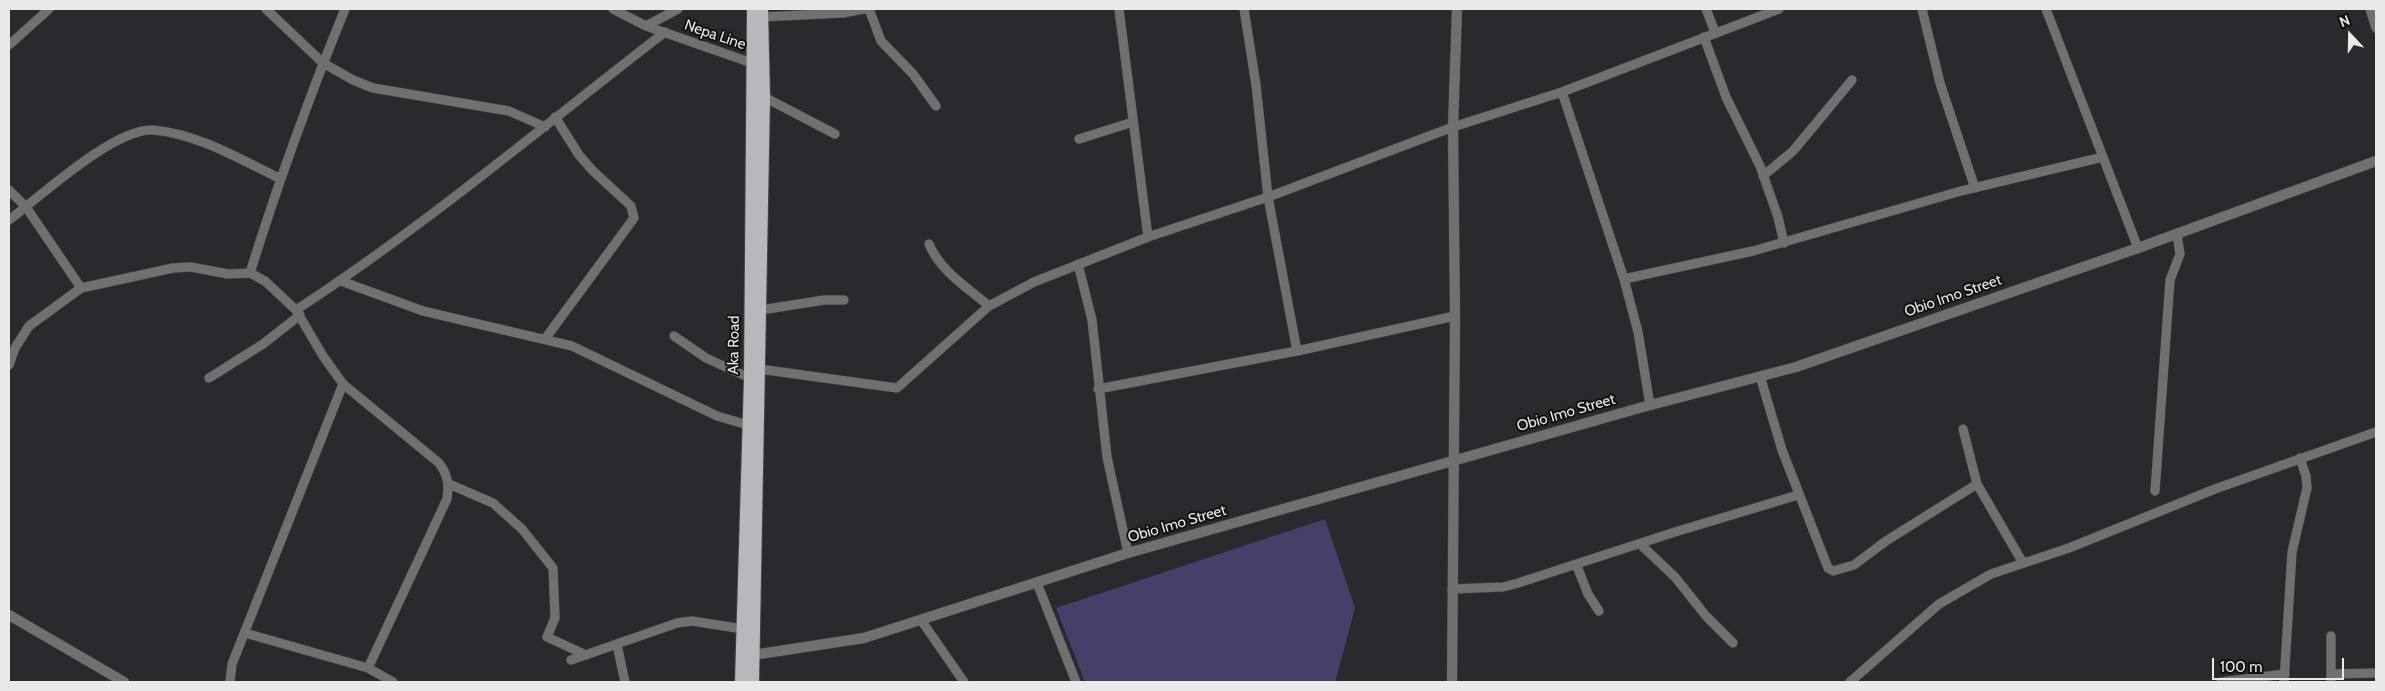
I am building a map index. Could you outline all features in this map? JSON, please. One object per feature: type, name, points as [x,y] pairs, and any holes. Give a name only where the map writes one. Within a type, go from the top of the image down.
[{"type":"main road","name":"Aka Road","points":[[741,682],[750,378],[752,63],[759,12]]},
{"type":"main road","name":"Aka Road","points":[[753,682],[764,97],[759,12]]},
{"type":"street","points":[[9,45],[48,9]]},
{"type":"street","points":[[266,9],[323,63],[353,80],[373,88],[509,111],[545,127]]},
{"type":"street","points":[[250,272],[281,179],[323,63],[345,9]]},
{"type":"street","name":"Nepa Line","points":[[613,9],[646,26],[752,63]]},
{"type":"street","points":[[646,26],[678,9]]},
{"type":"street","points":[[759,12],[842,13],[864,9]]},
{"type":"street","points":[[869,9],[881,41],[913,74],[936,106]]},
{"type":"street","points":[[1119,9],[1148,237]]},
{"type":"street","points":[[1244,9],[1256,85],[1268,197],[1296,351]]},
{"type":"street","points":[[1452,682],[1452,461],[1455,316],[1453,127],[1457,9]]},
{"type":"street","points":[[1706,9],[1716,32]]},
{"type":"street","points":[[759,368],[897,388],[989,306],[1034,282],[1148,237],[1268,197],[1453,127],[1562,92],[1779,9]]},
{"type":"street","points":[[1922,9],[1940,83],[1975,188]]},
{"type":"street","points":[[2046,9],[2138,248]]},
{"type":"street","points":[[2370,9],[2376,28]]},
{"type":"street","points":[[209,378],[263,344],[298,312],[545,127],[555,117],[665,32]]},
{"type":"street","points":[[1704,37],[1726,97],[1751,145],[1764,176],[1778,217],[1784,242]]},
{"type":"street","points":[[1764,176],[1793,151],[1852,80]]},
{"type":"street","points":[[1562,92],[1624,279],[1638,332],[1650,405]]},
{"type":"street","points":[[764,97],[834,134]]},
{"type":"street","points":[[545,339],[634,218],[631,206],[592,170],[579,155],[555,117]]},
{"type":"street","points":[[1079,139],[1133,122]]},
{"type":"street","points":[[9,220],[100,150],[127,135],[152,130],[196,139],[281,179]]},
{"type":"street","points":[[1624,279],[1753,251],[1975,188],[2103,157]]},
{"type":"street","name":"Obio Imo Street","points":[[753,655],[864,638],[1128,553],[1650,405],[1796,367],[2376,163]]},
{"type":"street","points":[[9,190],[26,207],[80,288]]},
{"type":"street","points":[[2155,491],[2170,280],[2180,250],[2177,234]]},
{"type":"street","points":[[929,244],[934,257],[989,306]]},
{"type":"street","points":[[1078,264],[1092,320],[1098,389],[1107,457],[1128,553]]},
{"type":"street","points":[[9,365],[15,348],[29,326],[80,288],[174,268],[191,267],[228,274],[250,272],[265,281],[298,312],[323,356],[343,384],[439,463],[446,472],[449,484],[446,499],[368,668]]},
{"type":"street","points":[[341,281],[423,311],[572,346],[717,416],[748,425]]},
{"type":"street","points":[[761,310],[824,300],[844,300]]},
{"type":"street","points":[[1098,389],[1296,351],[1455,316]]},
{"type":"street","points":[[674,336],[706,358],[750,378]]},
{"type":"street","points":[[1760,376],[1798,494],[1828,568],[1833,571],[1854,564],[1886,541],[1977,484]]},
{"type":"street","points":[[230,682],[232,664],[343,384]]},
{"type":"street","points":[[1963,430],[1977,484],[2022,563]]},
{"type":"street","points":[[1850,682],[1940,604],[1990,574],[2070,548],[2215,489],[2376,432]]},
{"type":"street","points":[[2221,682],[2284,678],[2292,559],[2307,488],[2306,476],[2300,458]]},
{"type":"street","points":[[449,484],[493,503],[522,529],[553,568],[555,618],[547,637],[586,655]]},
{"type":"street","points":[[1452,589],[1503,587],[1798,494]]},
{"type":"street","points":[[1640,544],[1675,577],[1706,616],[1733,642]]},
{"type":"street","points":[[1576,564],[1588,594],[1599,611]]},
{"type":"street","points":[[1037,583],[1076,682]]},
{"type":"street","points":[[9,615],[124,682]]},
{"type":"street","points":[[921,620],[964,682]]},
{"type":"street","points":[[570,660],[684,622],[692,621],[743,629]]},
{"type":"street","points":[[245,632],[368,668],[393,682]]},
{"type":"street","points":[[2331,636],[2331,678],[2376,673]]},
{"type":"street","points":[[617,645],[626,682]]},
{"type":"shaded area","points":[[1325,519],[1355,608],[1336,679],[1337,682],[1085,682],[1056,608]]}]
